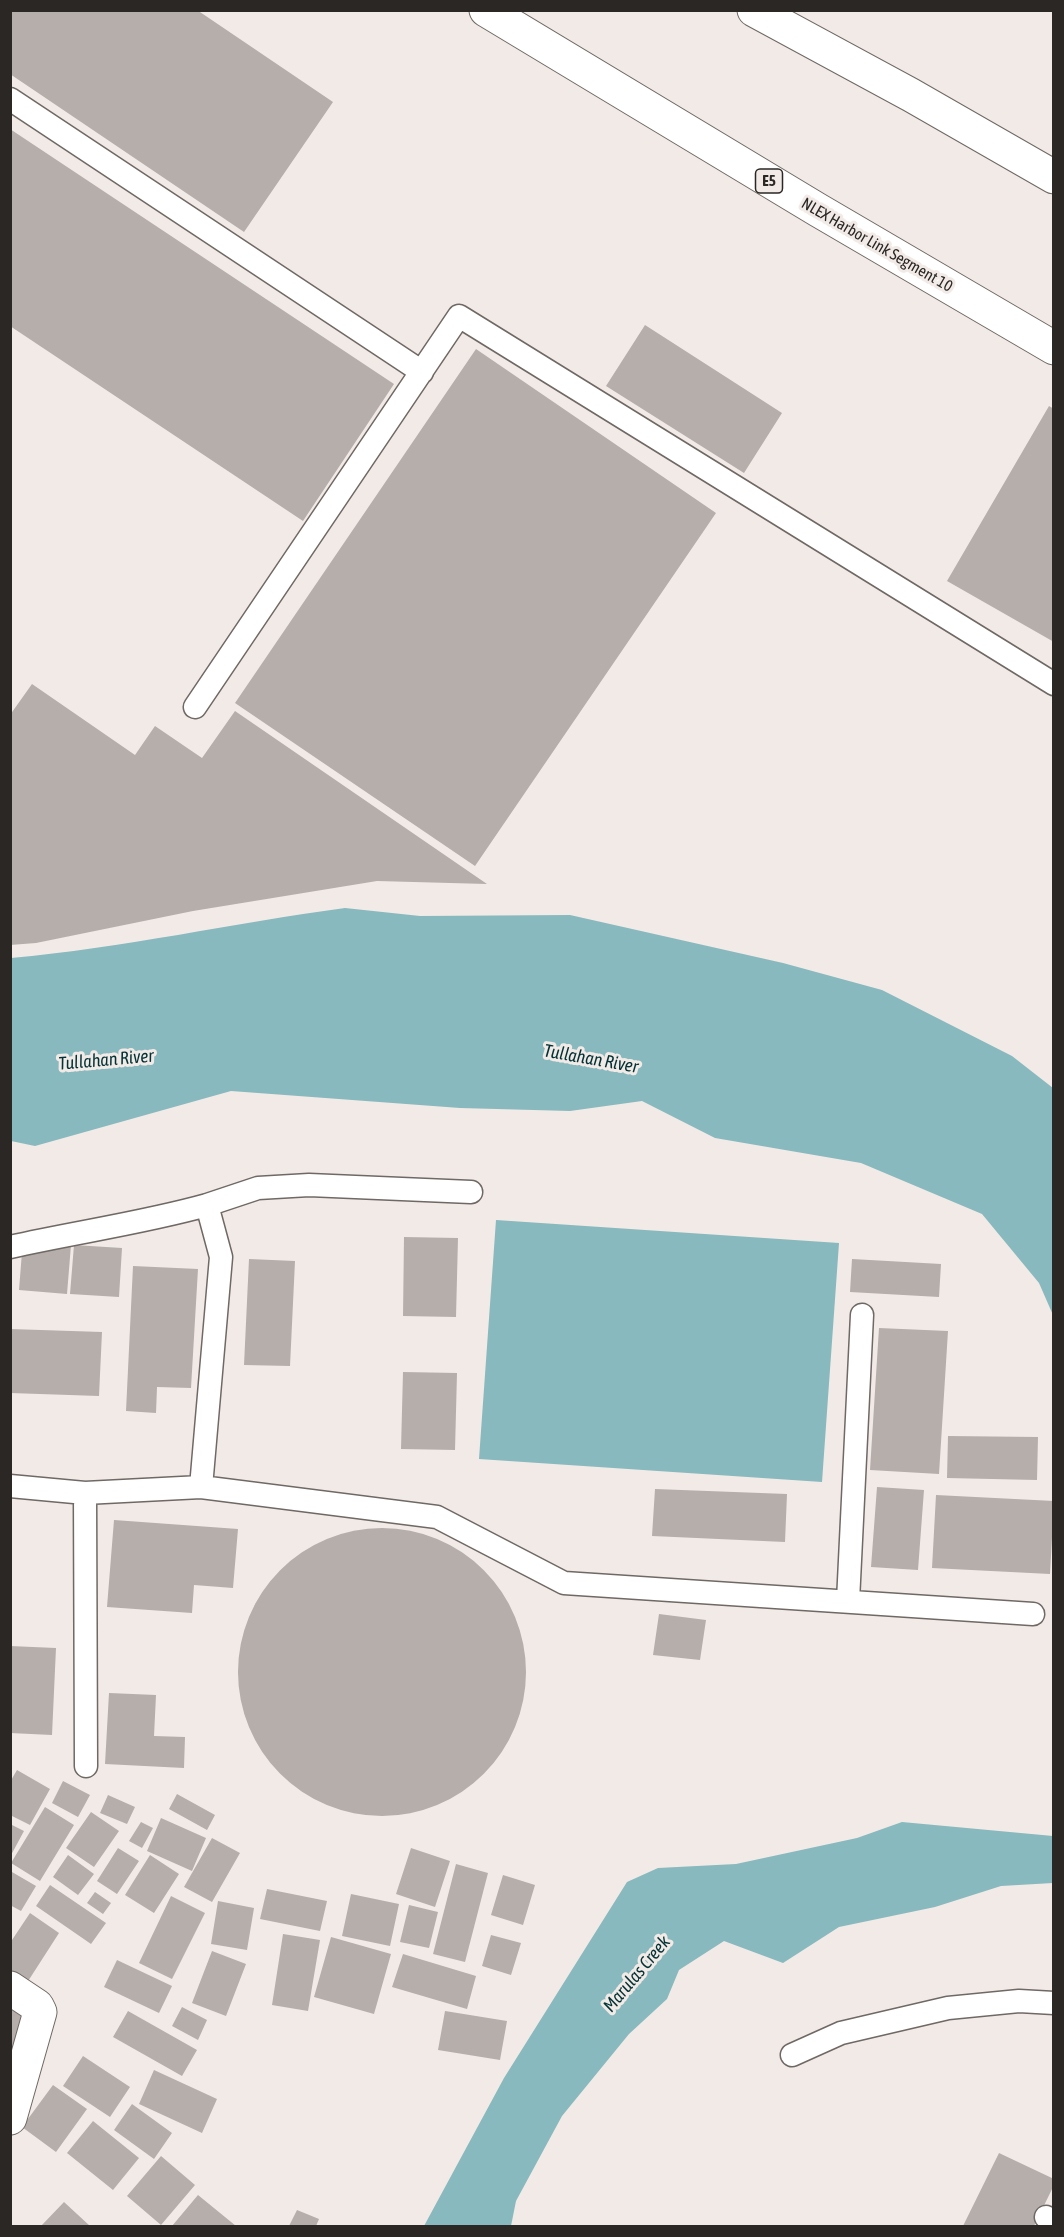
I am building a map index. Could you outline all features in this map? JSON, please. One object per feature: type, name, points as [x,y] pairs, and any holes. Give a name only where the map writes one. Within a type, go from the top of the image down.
[{"type":"main road","name":"NLEX Harbor Link Segment 10","points":[[486,10],[1053,348]]},
{"type":"main road","points":[[754,10],[911,94],[1053,177]]},
{"type":"main road","points":[[10,1988],[38,2006],[40,2012],[10,2118]]},
{"type":"lane","points":[[10,99],[422,372]]},
{"type":"lane","points":[[195,707],[459,316],[1053,684]]},
{"type":"lane","points":[[10,1247],[89,1229],[175,1214],[258,1188],[309,1185],[471,1192]]},
{"type":"lane","points":[[201,1487],[221,1257],[207,1205]]},
{"type":"lane","points":[[848,1601],[862,1316]]},
{"type":"lane","points":[[10,1486],[85,1493],[201,1487],[437,1517],[564,1583],[1033,1614]]},
{"type":"lane","points":[[85,1493],[86,1766]]},
{"type":"lane","points":[[792,2055],[841,2033],[948,2008],[1019,2001],[1053,2003]]},
{"type":"water","name":"Tullahan River","points":[[345,908],[420,916],[570,915],[783,963],[882,990],[1012,1056],[1053,1088],[1053,1315],[1039,1283],[982,1214],[861,1163],[715,1138],[642,1101],[570,1111],[460,1108],[231,1091],[35,1146],[11,1141],[11,958],[136,942]]},
{"type":"water","points":[[496,1220],[839,1243],[822,1482],[479,1459]]},
{"type":"water","name":"Marulas Creek","points":[[902,1822],[1053,1836],[1053,1883],[1001,1886],[935,1907],[839,1927],[783,1963],[724,1941],[679,1970],[667,1999],[629,2034],[562,2116],[516,2201],[511,2226],[424,2226],[504,2078],[627,1882],[658,1868],[736,1864],[857,1838]]},
{"type":"building","points":[[10,10],[197,10],[333,102],[244,232],[10,74]]},
{"type":"building","points":[[10,129],[394,384],[303,521],[10,326]]},
{"type":"building","points":[[645,325],[782,413],[744,473],[606,386]]},
{"type":"building","points":[[476,349],[716,513],[475,866],[235,703]]},
{"type":"building","points":[[1049,406],[1054,409],[1054,642],[947,581]]},
{"type":"building","points":[[32,684],[135,755],[155,726],[202,758],[235,711],[487,884],[377,881],[193,911],[36,943],[10,945],[10,715]]},
{"type":"building","points":[[404,1237],[458,1238],[456,1317],[403,1316]]},
{"type":"building","points":[[71,1245],[67,1294],[19,1290],[22,1252]]},
{"type":"building","points":[[74,1245],[122,1248],[119,1297],[70,1294]]},
{"type":"building","points":[[249,1259],[295,1261],[290,1366],[244,1365]]},
{"type":"building","points":[[852,1259],[941,1264],[939,1297],[850,1292]]},
{"type":"building","points":[[133,1266],[198,1269],[191,1388],[157,1387],[156,1413],[126,1411]]},
{"type":"building","points":[[879,1328],[948,1331],[939,1474],[870,1470]]},
{"type":"building","points":[[10,1329],[102,1332],[99,1396],[10,1393]]},
{"type":"building","points":[[403,1372],[457,1373],[455,1450],[401,1449]]},
{"type":"building","points":[[948,1436],[1038,1437],[1037,1480],[947,1478]]},
{"type":"building","points":[[877,1487],[924,1490],[918,1570],[871,1567]]},
{"type":"building","points":[[655,1489],[787,1494],[785,1542],[652,1536]]},
{"type":"building","points":[[936,1495],[1054,1501],[1050,1574],[932,1568]]},
{"type":"building","points":[[114,1520],[238,1529],[233,1588],[194,1585],[192,1613],[107,1607]]},
{"type":"building","points":[[382,1528],[410,1531],[437,1539],[450,1545],[484,1570],[509,1604],[515,1617],[523,1644],[526,1672],[523,1700],[515,1727],[509,1740],[484,1774],[450,1799],[437,1805],[410,1813],[382,1816],[354,1813],[327,1805],[314,1799],[280,1774],[255,1740],[249,1727],[241,1700],[238,1672],[241,1644],[249,1617],[255,1604],[280,1570],[314,1545],[327,1539],[354,1531]]},
{"type":"building","points":[[659,1614],[706,1620],[700,1660],[653,1655]]},
{"type":"building","points":[[10,1646],[56,1648],[52,1735],[10,1733]]},
{"type":"building","points":[[109,1693],[156,1695],[154,1736],[185,1737],[184,1768],[105,1764]]},
{"type":"building","points":[[17,1770],[50,1789],[30,1825],[10,1815],[10,1782]]},
{"type":"building","points":[[63,1781],[90,1795],[78,1817],[52,1803]]},
{"type":"building","points":[[177,1794],[215,1815],[207,1830],[169,1809]]},
{"type":"building","points":[[108,1795],[135,1807],[127,1824],[100,1813]]},
{"type":"building","points":[[45,1807],[74,1825],[40,1881],[11,1863]]},
{"type":"building","points":[[91,1812],[119,1831],[94,1867],[66,1848]]},
{"type":"building","points":[[161,1818],[206,1838],[192,1871],[147,1851]]},
{"type":"building","points":[[141,1822],[153,1828],[142,1848],[129,1841]]},
{"type":"building","points":[[10,1824],[24,1831],[10,1857]]},
{"type":"building","points":[[212,1838],[240,1853],[212,1902],[184,1887]]},
{"type":"building","points":[[118,1848],[139,1861],[117,1894],[97,1881]]},
{"type":"building","points":[[411,1848],[450,1861],[435,1907],[396,1894]]},
{"type":"building","points":[[68,1855],[94,1874],[78,1895],[53,1877]]},
{"type":"building","points":[[150,1855],[179,1874],[154,1913],[125,1895]]},
{"type":"building","points":[[456,1864],[488,1873],[465,1962],[433,1954]]},
{"type":"building","points":[[12,1872],[36,1886],[21,1911],[10,1905]]},
{"type":"building","points":[[503,1875],[535,1885],[523,1925],[491,1915]]},
{"type":"building","points":[[50,1885],[106,1923],[91,1944],[36,1906]]},
{"type":"building","points":[[267,1889],[327,1901],[320,1931],[260,1919]]},
{"type":"building","points":[[95,1892],[111,1903],[103,1914],[87,1903]]},
{"type":"building","points":[[351,1894],[399,1904],[390,1946],[342,1936]]},
{"type":"building","points":[[171,1896],[205,1913],[172,1979],[139,1963]]},
{"type":"building","points":[[218,1901],[254,1908],[247,1950],[211,1944]]},
{"type":"building","points":[[409,1905],[438,1912],[429,1948],[400,1942]]},
{"type":"building","points":[[30,1913],[59,1933],[23,1989],[10,1981],[10,1943]]},
{"type":"building","points":[[283,1934],[320,1940],[308,2011],[272,2005]]},
{"type":"building","points":[[491,1935],[521,1943],[511,1975],[482,1966]]},
{"type":"building","points":[[331,1937],[391,1954],[374,2014],[314,1997]]},
{"type":"building","points":[[212,1951],[246,1964],[226,2016],[192,2003]]},
{"type":"building","points":[[403,1954],[476,1976],[467,2009],[392,1987]]},
{"type":"building","points":[[117,1960],[172,1986],[159,2013],[104,1987]]},
{"type":"building","points":[[10,2006],[27,2012],[10,2057]]},
{"type":"building","points":[[182,2007],[207,2020],[198,2040],[172,2026]]},
{"type":"building","points":[[128,2011],[197,2050],[182,2076],[113,2037]]},
{"type":"building","points":[[445,2011],[507,2021],[500,2060],[438,2050]]},
{"type":"building","points":[[83,2056],[130,2087],[110,2117],[63,2086]]},
{"type":"building","points":[[154,2070],[217,2099],[202,2133],[139,2104]]},
{"type":"building","points":[[53,2085],[87,2109],[56,2152],[22,2127]]},
{"type":"building","points":[[132,2104],[172,2133],[154,2159],[114,2130]]},
{"type":"building","points":[[93,2121],[139,2158],[113,2190],[67,2153]]},
{"type":"building","points":[[999,2153],[1054,2179],[1054,2185],[1034,2226],[963,2226]]},
{"type":"building","points":[[161,2156],[195,2185],[161,2225],[127,2196]]},
{"type":"building","points":[[198,2195],[236,2226],[172,2226]]},
{"type":"building","points":[[64,2202],[90,2226],[41,2226]]},
{"type":"building","points":[[297,2210],[319,2219],[316,2226],[289,2226]]}]
